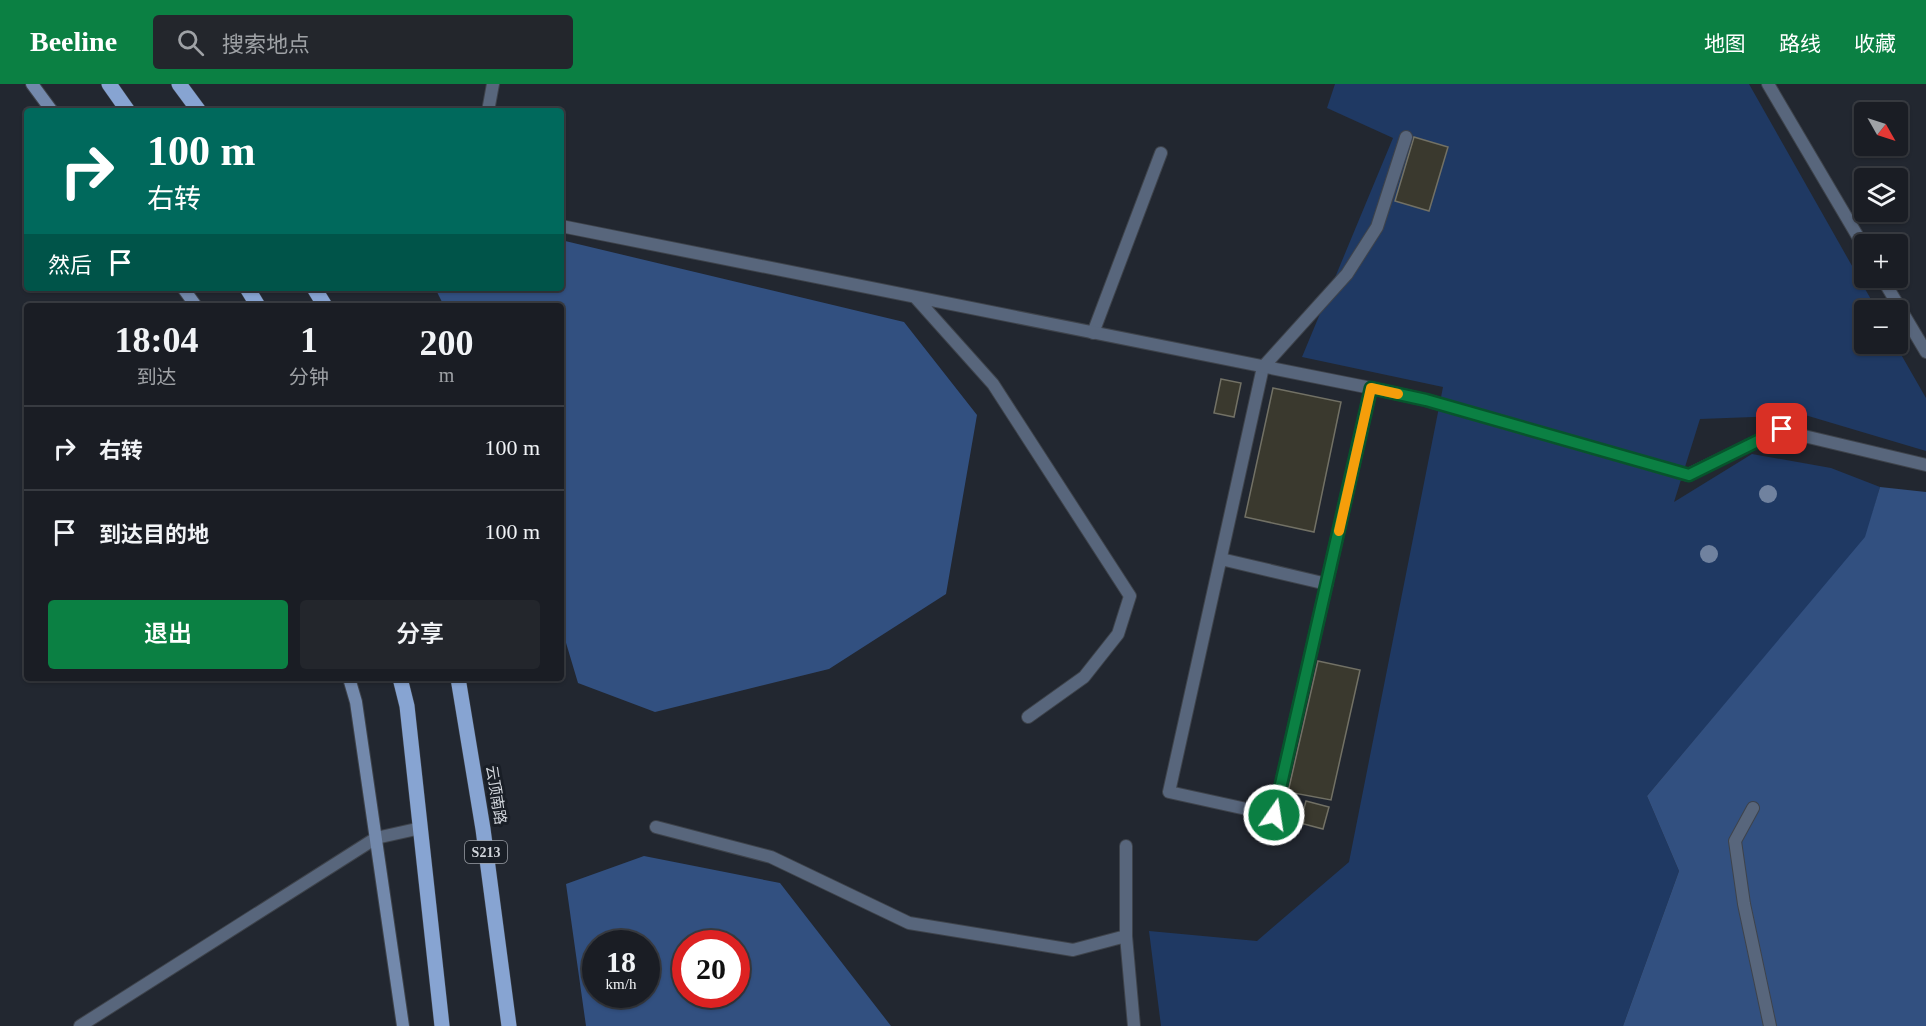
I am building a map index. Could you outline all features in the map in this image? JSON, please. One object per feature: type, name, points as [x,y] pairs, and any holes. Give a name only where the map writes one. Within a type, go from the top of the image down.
[{"type":"main road","points":[[109,84],[126,108]]},
{"type":"main road","points":[[179,84],[197,108]]},
{"type":"main road","points":[[401,681],[407,706],[442,1026]]},
{"type":"main road","name":"云顶南路","points":[[458,681],[483,829],[508,1026]]},
{"type":"street","points":[[32,84],[50,108]]},
{"type":"street","points":[[489,108],[493,84]]},
{"type":"street","points":[[1768,84],[1856,234]]},
{"type":"street","points":[[1371,388],[1274,815],[1169,792],[1263,366],[1347,274],[1377,227],[1406,137]]},
{"type":"street","points":[[1093,333],[1161,153]]},
{"type":"street","points":[[564,227],[1426,400],[1689,475],[1782,429],[1926,465]]},
{"type":"street","points":[[1888,288],[1926,352]]},
{"type":"street","points":[[916,298],[993,384],[1130,596],[1118,634],[1084,677],[1028,717]]},
{"type":"street","points":[[1221,559],[1327,584]]},
{"type":"street","points":[[350,681],[356,702],[403,1026]]},
{"type":"street","points":[[1753,808],[1735,841],[1743,904],[1770,1026]]},
{"type":"street","points":[[656,827],[771,857],[909,923],[1073,950],[1126,936]]},
{"type":"street","points":[[80,1026],[376,838],[421,828]]},
{"type":"street","points":[[1126,846],[1126,936],[1134,1026]]},
{"type":"shaded area","points":[[1335,84],[1749,84],[1854,269],[1854,288],[1865,288],[1871,300],[1854,300],[1854,354],[1901,354],[1926,398],[1926,451],[1805,415],[1700,419],[1674,502],[1752,454],[1831,468],[1880,487],[1866,537],[1647,796],[1679,871],[1623,1026],[1161,1026],[1149,931],[1257,941],[1349,862],[1443,387],[1302,357],[1393,138],[1327,108]]},
{"type":"shaded area","points":[[564,241],[904,322],[977,415],[946,594],[829,669],[655,712],[578,683],[564,636],[564,303],[442,303],[436,291],[564,291]]},
{"type":"shaded area","points":[[1880,487],[1926,492],[1926,1026],[1623,1026],[1679,871],[1647,796],[1865,537]]},
{"type":"shaded area","points":[[644,856],[780,883],[891,1026],[586,1026],[583,1008],[660,1008],[660,930],[582,930],[582,998],[566,884]]},
{"type":"building","points":[[1414,137],[1448,147],[1429,211],[1395,201]]},
{"type":"building","points":[[1221,379],[1241,383],[1234,417],[1214,413]]},
{"type":"building","points":[[1273,388],[1341,402],[1314,532],[1245,517]]},
{"type":"building","points":[[1318,661],[1360,670],[1331,800],[1288,792]]},
{"type":"building","points":[[1306,801],[1329,807],[1323,829],[1300,823]]},
{"type":"slow traffic","points":[[1339,531],[1371,388],[1398,394]]},
{"type":"route","points":[[1274,815],[1371,388],[1426,400],[1689,475],[1782,429]]}]
